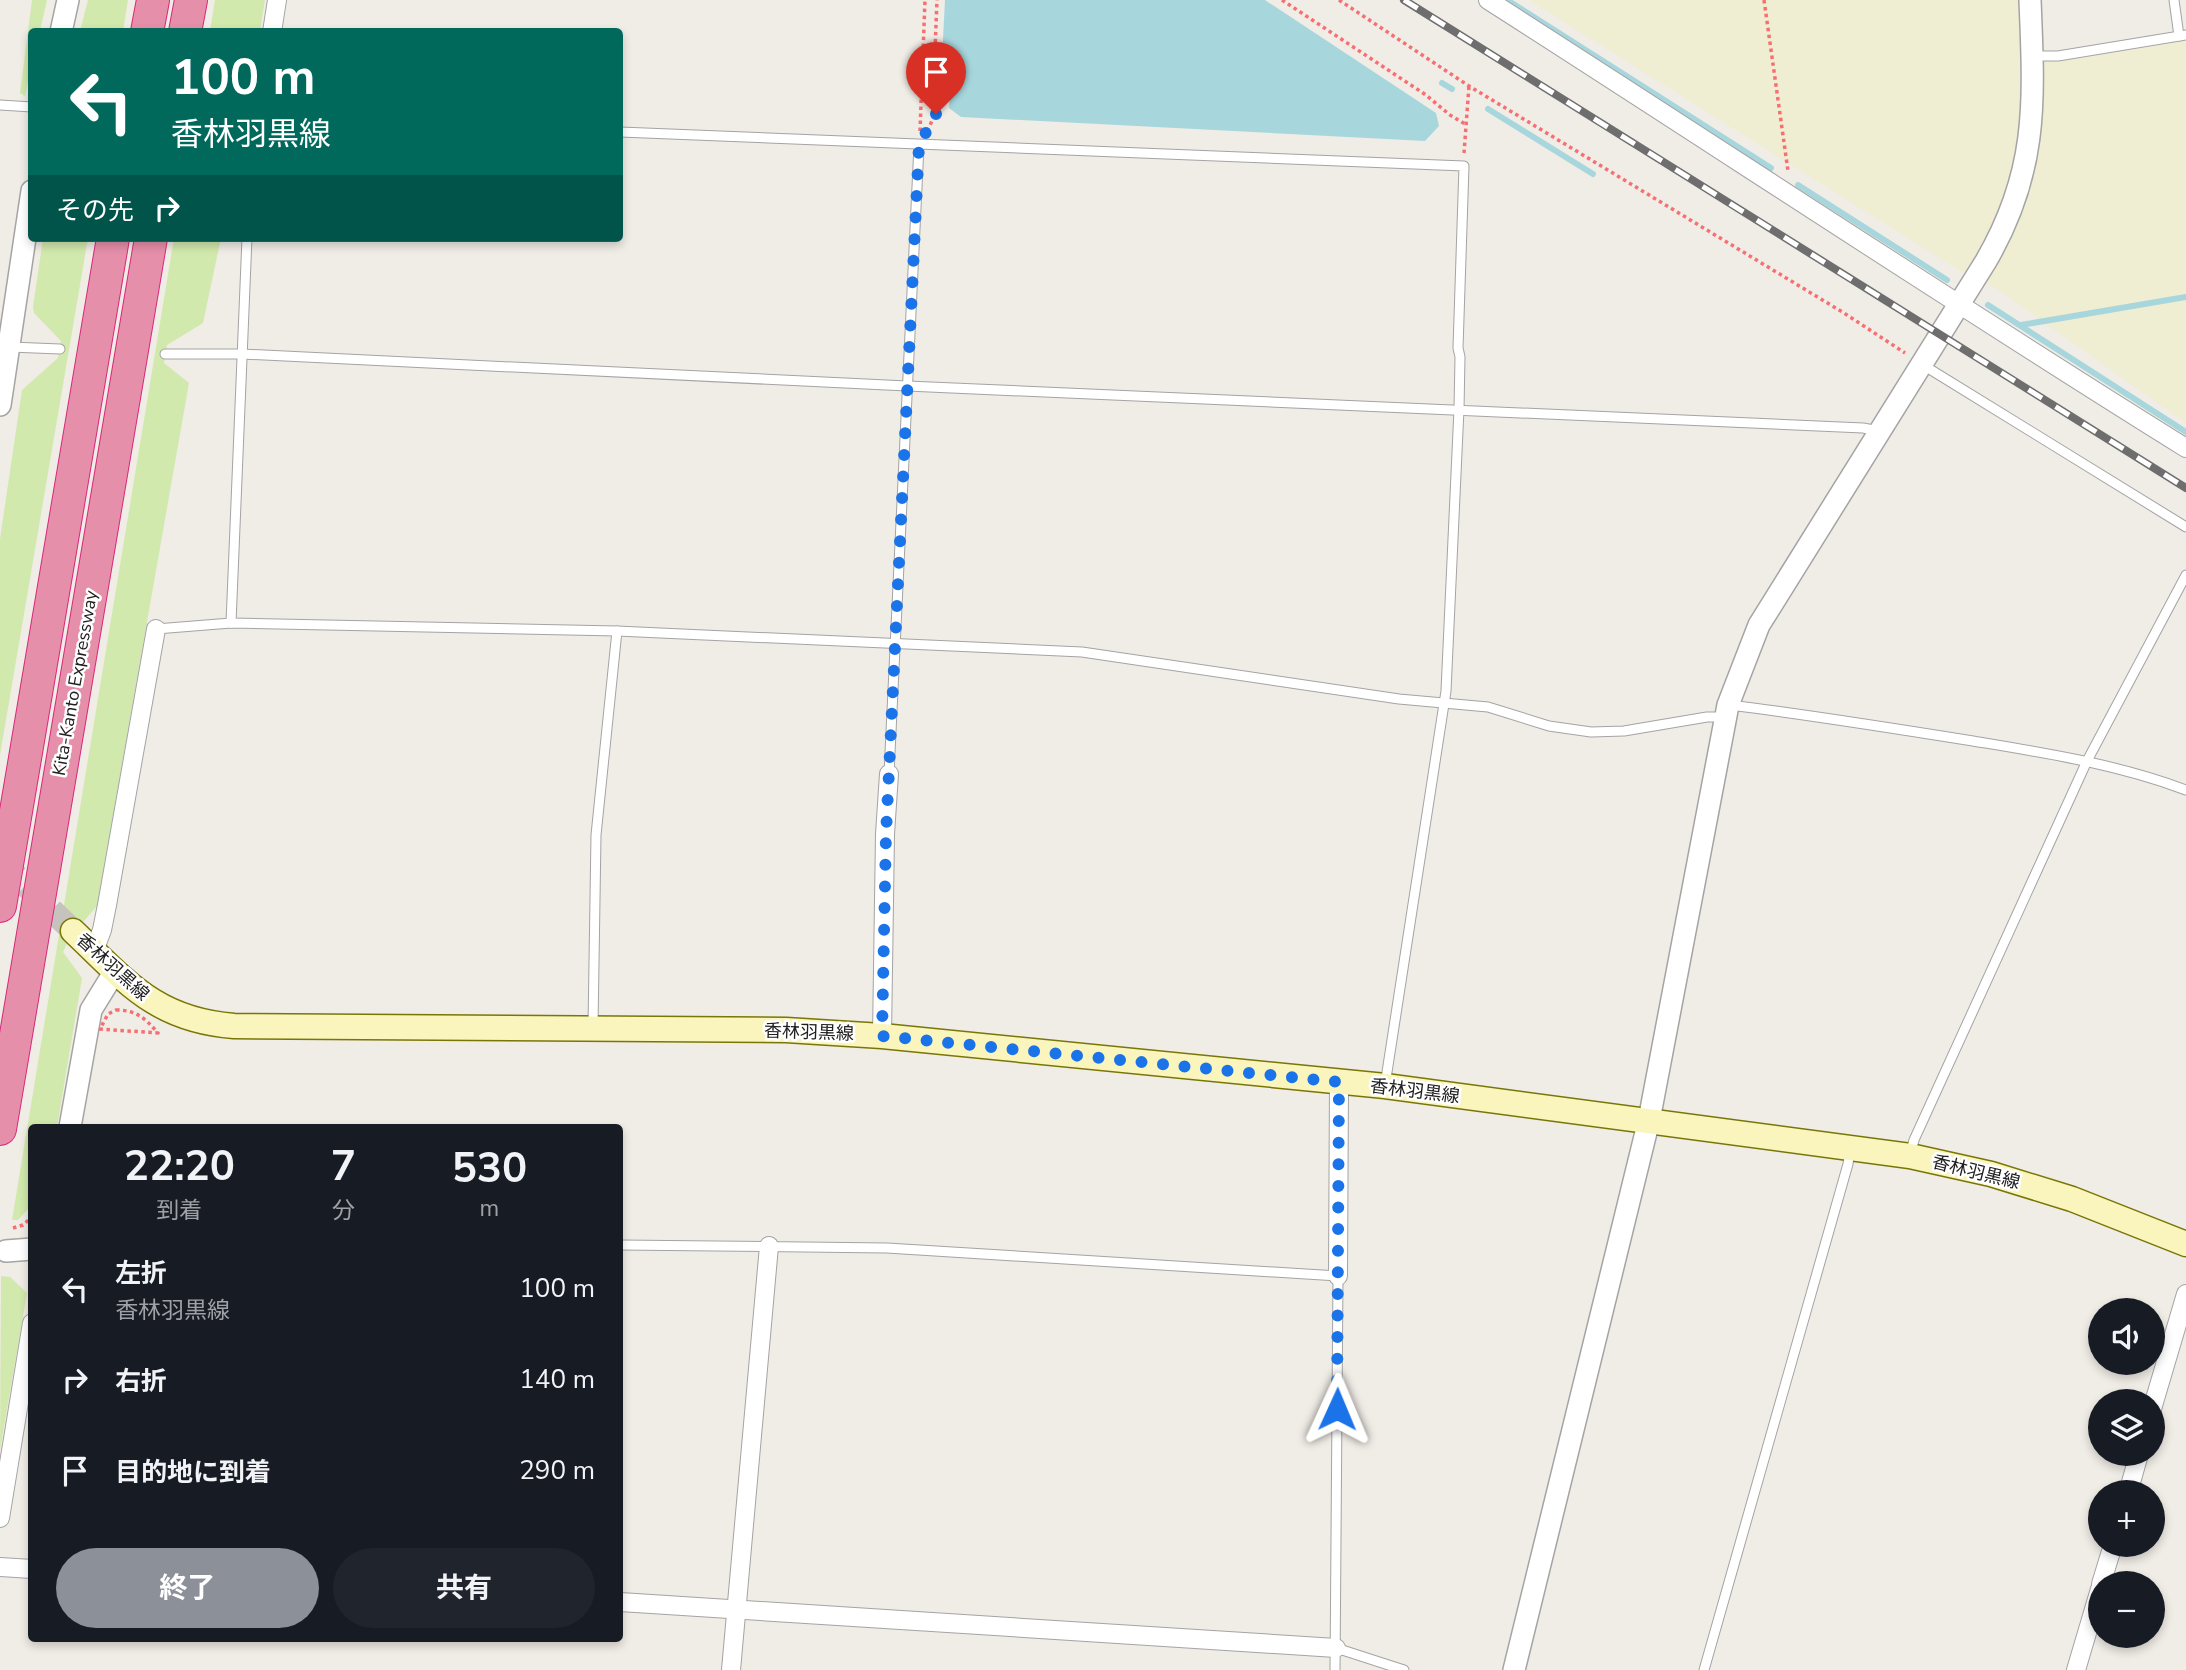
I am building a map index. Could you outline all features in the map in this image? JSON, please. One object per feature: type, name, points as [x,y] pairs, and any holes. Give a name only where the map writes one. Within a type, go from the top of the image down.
[{"type":"highway","points":[[148,28],[153,0]]},
{"type":"highway","points":[[187,28],[191,0]]},
{"type":"highway","name":"Kita-Kanto Expressway","points":[[0,906],[112,242]]},
{"type":"highway","name":"Kita-Kanto Expressway","points":[[0,1129],[149,242]]},
{"type":"main road","name":"香林羽黒線","points":[[73,931],[139,993],[168,1011],[220,1025],[786,1030],[882,1036],[1385,1086],[1910,1156],[1991,1174],[2072,1199],[2186,1244]]},
{"type":"street","points":[[62,28],[68,0]]},
{"type":"street","points":[[273,28],[277,0]]},
{"type":"street","points":[[1488,0],[1958,305],[2186,448]]},
{"type":"street","points":[[1514,1670],[1649,1120],[1726,711],[1759,625],[1997,243],[2022,180],[2033,110],[2030,0]]},
{"type":"street","points":[[0,405],[4,347],[28,213]]},
{"type":"street","points":[[94,951],[107,905],[156,629]]},
{"type":"street","points":[[882,1036],[889,774]]},
{"type":"street","points":[[71,1124],[91,1010],[115,971]]},
{"type":"street","points":[[1338,1276],[1339,1082]]},
{"type":"street","points":[[731,1670],[769,1246]]},
{"type":"street","points":[[6,1251],[28,1250]]},
{"type":"street","points":[[2158,1389],[2186,1294]]},
{"type":"street","points":[[0,1518],[28,1347]]},
{"type":"street","points":[[0,1567],[28,1569]]},
{"type":"street","points":[[623,1602],[1336,1648]]},
{"type":"street","points":[[2076,1670],[2088,1630]]},
{"type":"lane","points":[[2032,56],[2057,55],[2183,36],[2174,0]]},
{"type":"lane","points":[[0,106],[28,107]]},
{"type":"lane","points":[[623,132],[1464,166],[1458,348],[1459,409],[1445,703],[1385,1086]]},
{"type":"lane","points":[[889,774],[919,145]]},
{"type":"lane","points":[[231,623],[247,242]]},
{"type":"lane","points":[[4,347],[60,349]]},
{"type":"lane","points":[[165,354],[242,354],[1863,428],[1879,431]]},
{"type":"lane","points":[[1922,364],[2186,527]]},
{"type":"lane","points":[[1910,1156],[1914,1140],[2087,761],[2186,575]]},
{"type":"lane","points":[[156,629],[231,623],[617,631],[1082,652],[1399,699],[1488,707],[1549,726],[1591,732],[1634,730],[1726,711],[1833,718],[2087,761],[2133,772],[2186,790]]},
{"type":"lane","points":[[593,1029],[596,835],[617,631]]},
{"type":"lane","points":[[1704,1670],[1851,1147]]},
{"type":"lane","points":[[623,1245],[887,1248],[1338,1276],[1335,1670]]},
{"type":"lane","points":[[1336,1648],[1404,1670]]},
{"type":"path","points":[[919,145],[925,0]]},
{"type":"path","points":[[919,145],[936,114],[938,85],[934,74],[937,0]]},
{"type":"path","points":[[1282,0],[1426,95],[1465,124]]},
{"type":"path","points":[[1339,0],[1469,86],[1844,313],[1922,364]]},
{"type":"path","points":[[1764,0],[1788,171],[1779,187]]},
{"type":"path","points":[[1464,166],[1469,86]]},
{"type":"path","points":[[116,1010],[128,1010],[144,1017],[158,1033],[126,1032],[100,1029],[108,1014],[116,1010]]},
{"type":"path","points":[[11,1228],[28,1221]]},
{"type":"shaded area","points":[[1529,0],[2018,0],[2021,58],[2072,60],[2186,40],[2186,423],[1994,287],[1957,269]]},
{"type":"green space","points":[[32,0],[47,0],[41,28],[28,28]]},
{"type":"green space","points":[[88,0],[128,0],[123,28],[81,28]]},
{"type":"green space","points":[[215,0],[265,0],[260,28],[210,28]]},
{"type":"green space","points":[[28,31],[28,82],[25,96],[20,93]]},
{"type":"green space","points":[[42,242],[87,242],[0,755],[0,539],[22,390],[58,358],[61,341],[34,313]]},
{"type":"green space","points":[[173,242],[220,242],[203,323],[167,345],[164,363],[189,383],[97,906],[83,922],[78,918],[63,952],[82,978],[58,1124],[28,1124],[28,1209],[18,1220],[12,1220]]},
{"type":"green space","points":[[1,1276],[10,1277],[27,1293],[0,1450]]},
{"type":"water","points":[[945,0],[1265,0],[1436,113],[1439,126],[1425,141],[961,117],[949,108],[954,59],[942,59]]},
{"type":"waterway","points":[[1507,0],[1771,168]]},
{"type":"waterway","points":[[1442,83],[1452,89]]},
{"type":"waterway","points":[[1488,109],[1593,174]]},
{"type":"waterway","points":[[1798,185],[1947,280]]},
{"type":"waterway","points":[[2021,325],[2186,297]]},
{"type":"waterway","points":[[1988,305],[2186,432]]},
{"type":"tunnel","points":[[0,860],[73,931]]},
{"type":"railway","points":[[1404,0],[2186,488]]},
{"type":"route","points":[[936,114],[919,145],[886,834],[882,1036],[1339,1082],[1337,1409]]}]
